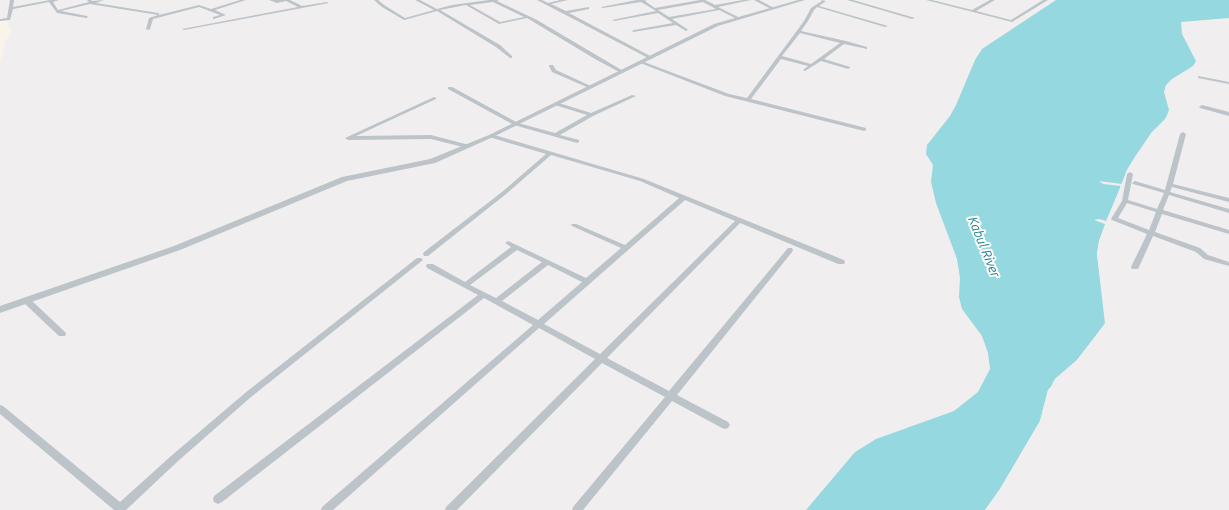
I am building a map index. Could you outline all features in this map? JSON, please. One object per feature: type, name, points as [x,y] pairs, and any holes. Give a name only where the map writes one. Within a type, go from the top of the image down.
[{"type":"street","points":[[0,20],[9,19],[12,0]]},
{"type":"street","points":[[11,8],[56,0]]},
{"type":"street","points":[[57,11],[90,1],[102,0]]},
{"type":"street","points":[[212,10],[244,0]]},
{"type":"street","points":[[271,0],[277,2],[286,0],[300,7]]},
{"type":"street","points":[[376,0],[383,6],[404,18],[480,1],[499,0]]},
{"type":"street","points":[[417,0],[498,46],[510,57]]},
{"type":"street","points":[[539,0],[566,12],[652,58]]},
{"type":"street","points":[[546,4],[566,0]]},
{"type":"street","points":[[603,7],[643,0],[686,30]]},
{"type":"street","points":[[655,8],[703,0],[737,18]]},
{"type":"street","points":[[715,6],[749,0]]},
{"type":"street","points":[[756,0],[772,8]]},
{"type":"street","points":[[0,310],[177,248],[345,179],[432,161],[491,136],[558,104],[716,25],[803,0]]},
{"type":"street","points":[[748,100],[806,21],[812,9],[824,1],[823,0]]},
{"type":"street","points":[[849,0],[913,18]]},
{"type":"street","points":[[928,0],[1012,22],[1046,0]]},
{"type":"street","points":[[972,11],[993,0]]},
{"type":"street","points":[[50,1],[58,12],[86,17]]},
{"type":"street","points":[[90,1],[163,14]]},
{"type":"street","points":[[494,1],[527,17],[623,72]]},
{"type":"street","points":[[184,29],[327,3]]},
{"type":"street","points":[[948,5],[953,3]]},
{"type":"street","points":[[466,4],[499,23],[527,17]]},
{"type":"street","points":[[148,29],[151,18],[199,6],[224,15],[187,24]]},
{"type":"street","points":[[816,6],[886,26]]},
{"type":"street","points":[[566,12],[588,8]]},
{"type":"street","points":[[668,18],[721,9]]},
{"type":"street","points":[[614,20],[659,12]]},
{"type":"street","points":[[634,31],[676,24]]},
{"type":"street","points":[[798,30],[865,48]]},
{"type":"street","points":[[805,70],[844,42]]},
{"type":"street","points":[[780,56],[811,65]]},
{"type":"street","points":[[820,59],[848,68]]},
{"type":"street","points":[[642,63],[727,95],[864,129]]},
{"type":"street","points":[[552,66],[554,70],[591,87]]},
{"type":"street","points":[[1200,77],[1229,83]]},
{"type":"street","points":[[450,88],[516,124],[576,141]]},
{"type":"street","points":[[555,135],[634,96]]},
{"type":"street","points":[[434,98],[348,138],[431,137],[467,146]]},
{"type":"street","points":[[558,104],[591,116]]},
{"type":"street","points":[[1202,107],[1229,114]]},
{"type":"street","points":[[1135,267],[1151,233],[1170,185],[1183,134]]},
{"type":"street","points":[[491,136],[642,180],[841,262]]},
{"type":"street","points":[[426,254],[504,194],[550,153]]},
{"type":"street","points":[[1130,174],[1125,201],[1114,219],[1198,250],[1206,257],[1229,264]]},
{"type":"street","points":[[1136,183],[1229,211]]},
{"type":"street","points":[[1170,185],[1229,200]]},
{"type":"street","points":[[326,510],[684,198]]},
{"type":"street","points":[[1125,201],[1229,232]]},
{"type":"street","points":[[450,510],[739,220]]},
{"type":"street","points":[[574,224],[626,248]]},
{"type":"street","points":[[508,243],[588,282]]},
{"type":"street","points":[[465,285],[516,247]]},
{"type":"street","points":[[576,510],[790,250]]},
{"type":"street","points":[[0,409],[120,509],[174,459],[248,395],[419,260]]},
{"type":"street","points":[[496,302],[547,262]]},
{"type":"street","points":[[430,266],[725,424]]},
{"type":"street","points":[[218,499],[483,294]]},
{"type":"street","points":[[27,300],[62,334]]},
{"type":"shaded area","points":[[7,20],[11,32],[6,40],[0,63],[0,21]]},
{"type":"water","name":"Kabul River","points":[[1056,0],[1229,0],[1229,18],[1181,22],[1182,34],[1196,61],[1193,66],[1172,79],[1166,85],[1164,92],[1169,110],[1167,117],[1152,132],[1127,170],[1099,241],[1097,254],[1105,324],[1077,360],[1055,379],[1048,390],[1040,421],[1000,489],[985,510],[806,510],[855,452],[876,439],[954,411],[978,392],[990,369],[988,353],[982,336],[962,309],[959,297],[960,278],[957,259],[936,203],[931,182],[933,165],[926,154],[927,145],[950,116],[975,60],[982,49]]},
{"type":"pier","points":[[1170,109],[1170,115],[1166,122],[1154,133],[1128,171],[1101,241],[1099,254],[1108,322],[1107,325],[1079,361],[1057,380],[1053,388],[1049,391],[1042,422],[1002,490],[988,510],[985,510],[1000,489],[1040,421],[1048,390],[1055,379],[1077,360],[1106,322],[1097,254],[1099,241],[1105,224],[1094,220],[1099,219],[1106,221],[1121,186],[1103,184],[1099,181],[1122,184],[1127,170],[1136,155],[1152,132],[1164,121]]}]
